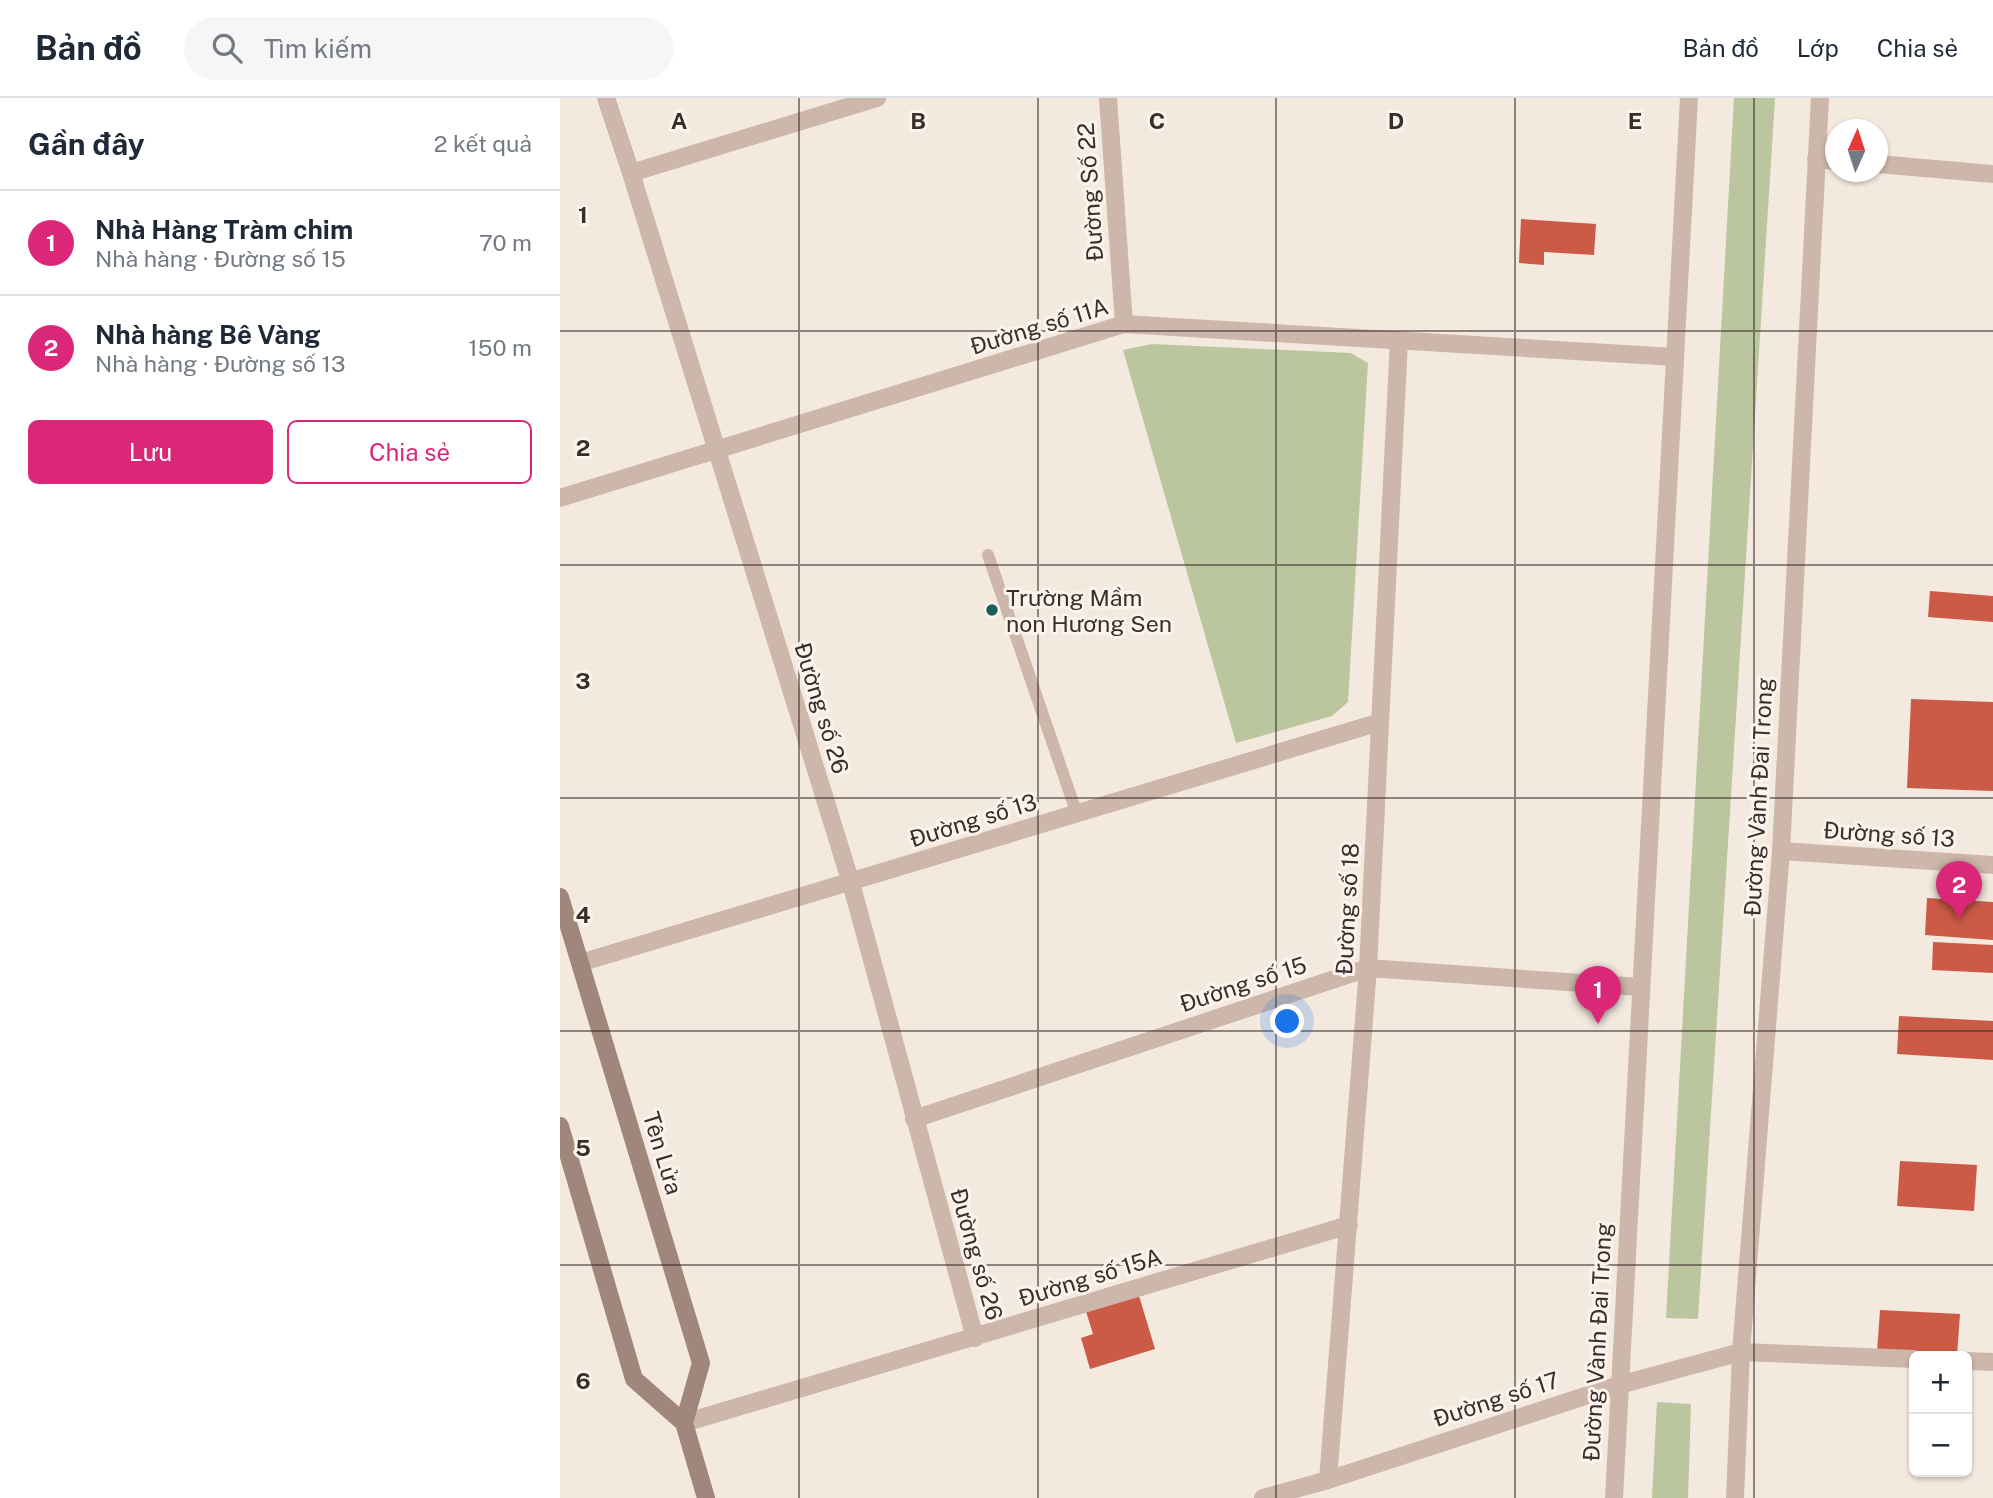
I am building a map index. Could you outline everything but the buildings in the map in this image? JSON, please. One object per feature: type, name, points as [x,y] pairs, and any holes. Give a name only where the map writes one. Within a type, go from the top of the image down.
[{"type":"main road","name":"Tên Lửa","points":[[560,897],[701,1363],[684,1423]]},
{"type":"main road","points":[[560,1126],[634,1379],[684,1423],[704,1497]]},
{"type":"street","name":"Đường số 26","points":[[606,98],[851,883],[975,1338]]},
{"type":"street","points":[[631,173],[877,98]]},
{"type":"street","name":"Đường Số 22","points":[[1108,98],[1124,324]]},
{"type":"street","name":"Đường Vành Đai Trong","points":[[1614,1498],[1689,98]]},
{"type":"street","name":"Đường Vành Đai Trong","points":[[1735,1498],[1741,1352],[1781,851],[1820,98]]},
{"type":"street","points":[[1816,159],[1825,160]]},
{"type":"street","points":[[1888,165],[1993,174]]},
{"type":"street","name":"Đường số 11A","points":[[560,498],[1124,324],[1675,357]]},
{"type":"street","name":"Đường số 18","points":[[1328,1480],[1368,968],[1399,340]]},
{"type":"street","name":"Đường số 13","points":[[580,963],[1380,722]]},
{"type":"street","name":"Đường số 13","points":[[1781,851],[1993,865]]},
{"type":"street","name":"Đường số 15","points":[[914,1119],[1368,968],[1640,988]]},
{"type":"street","name":"Đường số 15A","points":[[684,1423],[1349,1225]]},
{"type":"street","name":"Đường số 17","points":[[1263,1498],[1328,1480],[1619,1385],[1741,1352],[1909,1359]]},
{"type":"street","points":[[1972,1361],[1993,1362]]},
{"type":"lane","points":[[988,555],[1077,814]]},
{"type":"green space","points":[[1734,98],[1775,98],[1698,1319],[1666,1318]]},
{"type":"green space","points":[[1152,344],[1351,353],[1368,363],[1348,702],[1332,716],[1236,743],[1123,350]]},
{"type":"green space","points":[[1657,1402],[1691,1404],[1688,1498],[1652,1498]]},
{"type":"place","name":"Trường Mầm non Hương Sen","points":[[992,610]]},
{"type":"place","name":"Nhà hàng Bê Vàng","points":[[1959,919]]},
{"type":"place","name":"Nhà Hàng Tràm chim","points":[[1598,1024]]}]
